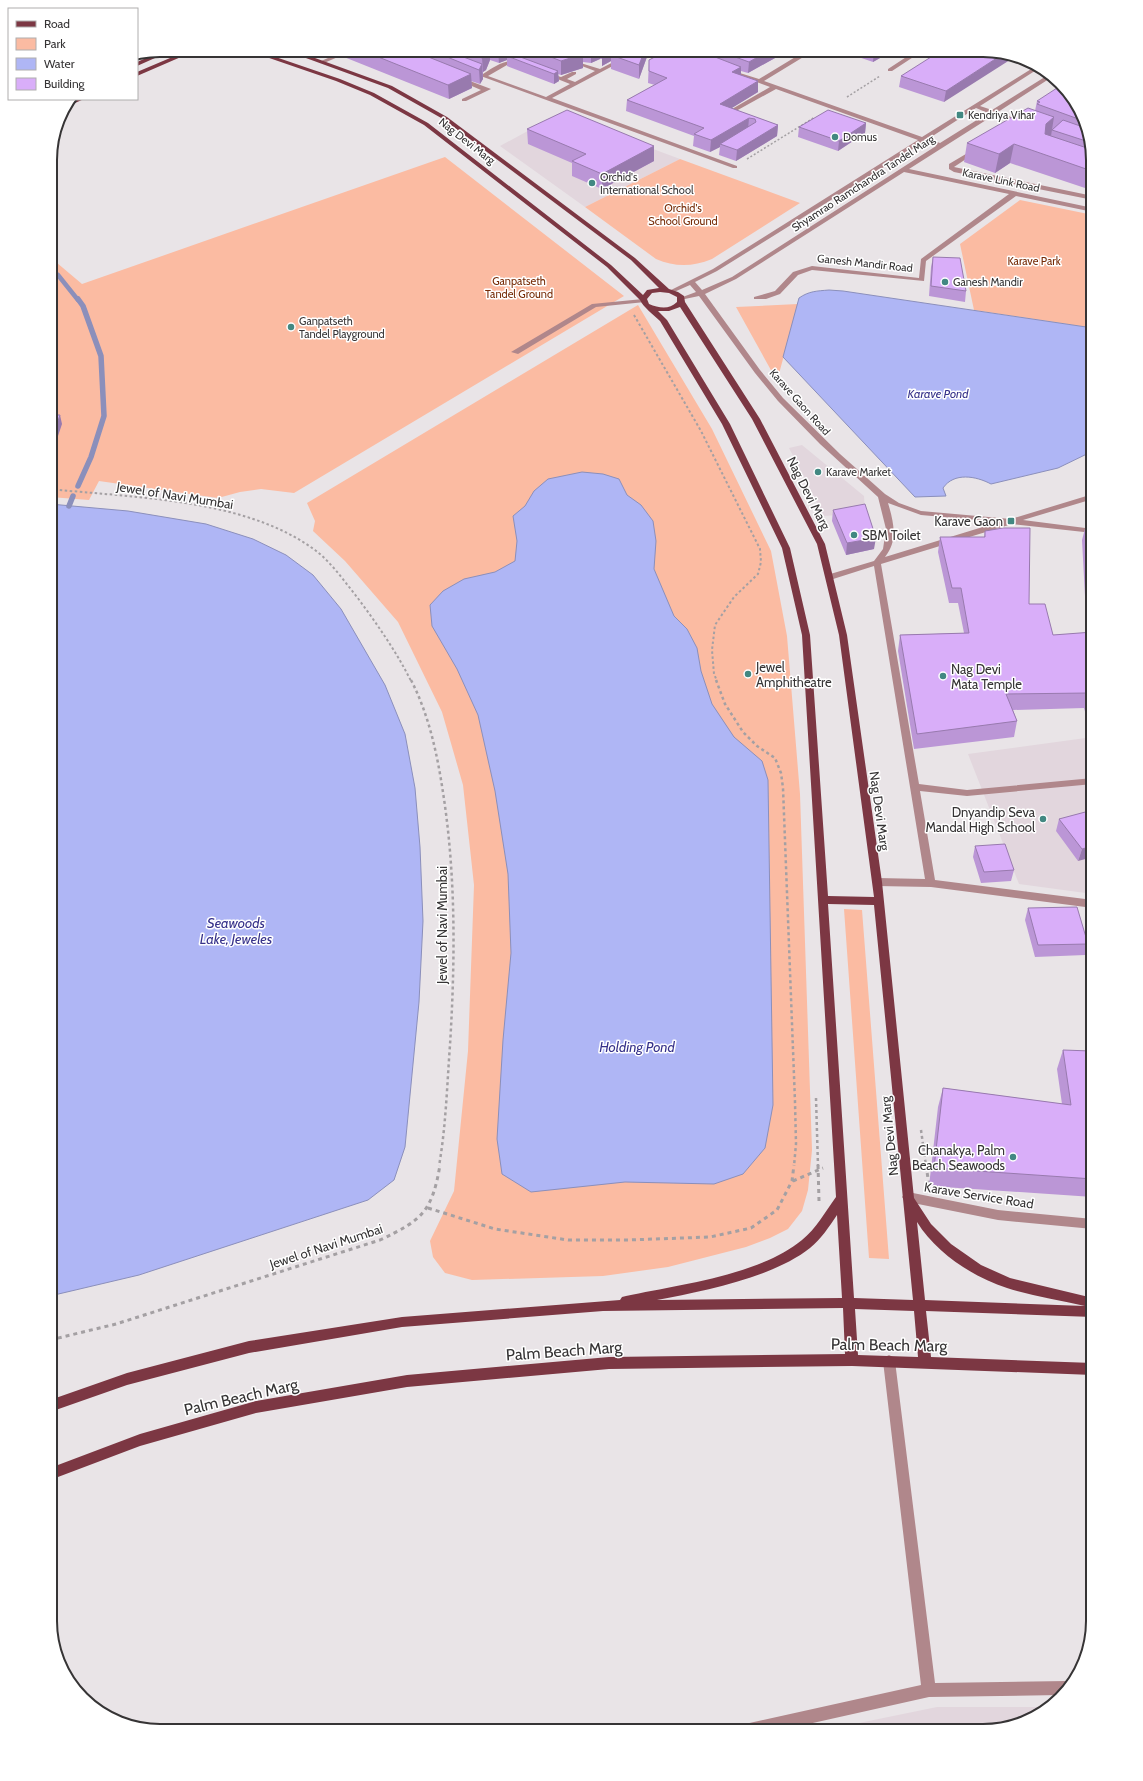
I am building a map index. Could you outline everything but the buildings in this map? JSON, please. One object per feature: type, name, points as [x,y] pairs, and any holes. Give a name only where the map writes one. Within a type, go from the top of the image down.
[{"type":"main road","points":[[138,74],[177,57]]},
{"type":"main road","name":"Nag Devi Marg","points":[[270,57],[338,80],[372,94],[426,124],[609,266],[643,300],[646,305],[651,308]]},
{"type":"main road","name":"Nag Devi Marg","points":[[307,57],[390,87],[445,118],[633,260],[669,291],[680,296],[681,301],[756,419],[821,544],[843,635],[877,882],[925,1362]]},
{"type":"main road","points":[[138,64],[152,58]]},
{"type":"main road","points":[[643,300],[648,293],[669,291]]},
{"type":"main road","points":[[651,308],[675,308],[681,301]]},
{"type":"main road","points":[[651,308],[664,320],[726,424],[786,548],[806,635],[852,1360]]},
{"type":"main road","points":[[823,900],[879,901]]},
{"type":"main road","points":[[908,1197],[927,1228],[947,1248],[976,1269],[1008,1283],[1086,1301]]},
{"type":"main road","points":[[603,1306],[731,1277],[771,1263],[800,1249],[819,1230],[842,1198]]},
{"type":"main road","points":[[57,1404],[126,1379],[249,1347],[402,1322],[603,1306],[848,1303],[919,1304],[1086,1312]]},
{"type":"main road","name":"Palm Beach Marg","points":[[57,1471],[140,1440],[256,1407],[407,1381],[609,1363],[852,1360],[1086,1369]]},
{"type":"street","points":[[322,62],[334,57]]},
{"type":"street","points":[[546,99],[627,57]]},
{"type":"street","points":[[759,80],[800,57]]},
{"type":"street","points":[[890,70],[911,57]]},
{"type":"street","points":[[483,76],[510,62],[515,61],[528,66]]},
{"type":"street","points":[[576,62],[601,71]]},
{"type":"street","points":[[591,68],[597,64]]},
{"type":"street","points":[[462,68],[735,167]]},
{"type":"street","points":[[723,68],[942,146]]},
{"type":"street","name":"Shyamrao Ramchandra Tandel Marg","points":[[669,291],[715,270],[1032,70]]},
{"type":"street","points":[[541,71],[575,84]]},
{"type":"street","points":[[561,79],[574,73]]},
{"type":"street","points":[[451,76],[486,90]]},
{"type":"street","name":"Shyamrao Ramchandra Tandel Marg","points":[[681,301],[734,278],[1046,79]]},
{"type":"street","points":[[464,100],[500,82]]},
{"type":"street","points":[[734,110],[776,86]]},
{"type":"street","points":[[975,106],[1027,123],[1016,127]]},
{"type":"street","points":[[984,146],[951,165],[950,168],[1086,197]]},
{"type":"street","points":[[708,157],[715,154]]},
{"type":"street","name":"Karave Link Road","points":[[904,170],[1086,208]]},
{"type":"street","name":"Ganesh Mandir Road","points":[[756,298],[768,296],[780,291],[793,274],[801,270],[812,268],[922,280],[923,260],[1015,193]]},
{"type":"street","name":"Karave Gaon Road","points":[[691,282],[702,293],[767,383],[810,432],[882,496],[894,504],[907,510],[921,513],[1011,521],[1086,531]]},
{"type":"street","points":[[515,352],[594,305],[643,300]]},
{"type":"street","points":[[882,496],[888,514],[890,533],[887,548],[877,562],[931,883]]},
{"type":"street","points":[[830,577],[1086,498]]},
{"type":"street","points":[[915,787],[967,793],[1086,782]]},
{"type":"street","points":[[877,882],[931,883],[1086,903]]},
{"type":"street","name":"Karave Service Road","points":[[908,1197],[998,1215],[1086,1223]]},
{"type":"street","points":[[889,1361],[930,1690]]},
{"type":"street","points":[[777,1724],[930,1690],[1061,1688]]},
{"type":"path","points":[[735,167],[890,70]]},
{"type":"path","points":[[428,1208],[495,1228],[568,1240],[628,1240],[710,1237],[751,1228],[764,1220],[777,1210],[792,1181],[796,1144],[796,1109],[783,788],[781,773],[775,758],[757,746],[743,732],[725,704],[714,674],[712,650],[715,625],[734,597],[758,574],[761,562],[760,549],[701,431],[633,314]]},
{"type":"path","name":"Jewel of Navi Mumbai","points":[[57,490],[217,509],[259,520],[316,550],[338,571],[375,620],[407,674],[426,717],[438,767],[448,820],[454,882],[450,1054],[444,1131],[435,1190],[428,1208],[412,1224],[380,1240],[116,1324],[57,1338]]},
{"type":"path","points":[[816,1092],[819,1208]]},
{"type":"path","points":[[920,1124],[929,1186]]},
{"type":"path","points":[[792,1181],[840,1161]]},
{"type":"shaded area","name":"Orchid's International School","points":[[559,114],[680,159],[585,207],[500,146]]},
{"type":"shaded area","name":"Karave Market","points":[[802,445],[864,496],[865,513],[824,516],[789,448]]},
{"type":"shaded area","name":"Dnyandip Seva Mandal High School","points":[[1086,738],[1086,893],[1019,884],[968,754]]},
{"type":"shaded area","points":[[937,1707],[1040,1707],[1022,1716],[997,1723],[854,1724]]},
{"type":"green space","name":"Ganpatseth Tandel Playground","points":[[445,157],[624,296],[294,493],[261,489],[240,492],[218,498],[99,481],[89,500],[57,498],[57,263],[82,284]]},
{"type":"green space","name":"Orchid's School Ground","points":[[680,159],[800,203],[712,259],[691,265],[670,264],[656,259],[585,207]]},
{"type":"green space","name":"Karave Park","points":[[1020,200],[1086,214],[1086,327],[974,310],[960,244]]},
{"type":"green space","points":[[798,304],[777,381],[736,307]]},
{"type":"green space","points":[[638,305],[712,429],[771,551],[787,636],[800,794],[812,1150],[808,1190],[802,1211],[788,1229],[746,1247],[668,1267],[603,1276],[472,1280],[445,1273],[433,1257],[430,1241],[454,1191],[468,1051],[474,885],[463,785],[442,712],[398,622],[345,561],[313,531],[315,521],[307,503]]},
{"type":"green space","points":[[844,909],[862,910],[889,1259],[869,1258]]},
{"type":"water","name":"Karave Pond","points":[[817,291],[843,291],[1086,327],[1086,454],[1058,468],[991,484],[979,479],[966,477],[959,478],[948,483],[943,488],[946,496],[915,497],[783,357],[799,298]]},
{"type":"water","name":"Holding Pond","points":[[582,472],[603,474],[619,479],[627,495],[641,505],[653,521],[656,541],[654,569],[674,616],[687,629],[697,648],[701,671],[712,704],[734,737],[762,761],[768,780],[773,1105],[765,1148],[743,1174],[714,1184],[625,1182],[531,1192],[502,1174],[497,1139],[503,1040],[511,953],[508,874],[495,791],[478,715],[457,669],[432,626],[430,605],[443,591],[464,579],[495,572],[515,561],[517,541],[513,516],[525,506],[534,491],[548,479]]},
{"type":"water","name":"Seawoods Lake, Jeweles","points":[[57,505],[128,511],[206,524],[253,539],[286,555],[313,575],[341,609],[385,685],[405,734],[415,788],[420,847],[423,921],[419,1002],[405,1147],[394,1180],[368,1200],[139,1275],[57,1294]]},
{"type":"waterway","points":[[57,274],[78,300]]},
{"type":"waterway","points":[[78,299],[83,306],[101,356],[104,416],[91,457],[78,486]]},
{"type":"waterway","points":[[69,506],[73,496]]},
{"type":"place","name":"Kendriya Vihar","points":[[960,115]]},
{"type":"place","name":"Domus","points":[[835,137]]},
{"type":"place","name":"Orchid's International School","points":[[592,183]]},
{"type":"place","name":"Ganesh Mandir","points":[[945,282]]},
{"type":"place","name":"Ganpatseth Tandel Playground","points":[[291,327]]},
{"type":"place","name":"Karave Market","points":[[818,472]]},
{"type":"place","name":"Karave Gaon","points":[[1011,521]]},
{"type":"place","name":"SBM Toilet","points":[[854,535]]},
{"type":"place","name":"Jewel Amphitheatre","points":[[748,674]]},
{"type":"place","name":"Nag Devi Mata Temple","points":[[943,676]]},
{"type":"place","name":"Dnyandip Seva Mandal High School","points":[[1043,819]]},
{"type":"place","name":"Chanakya, Palm Beach Seawoods","points":[[1013,1157]]},
{"type":"park label","name":"Ganpatseth Tandel Ground","points":[[519,287]]}]
